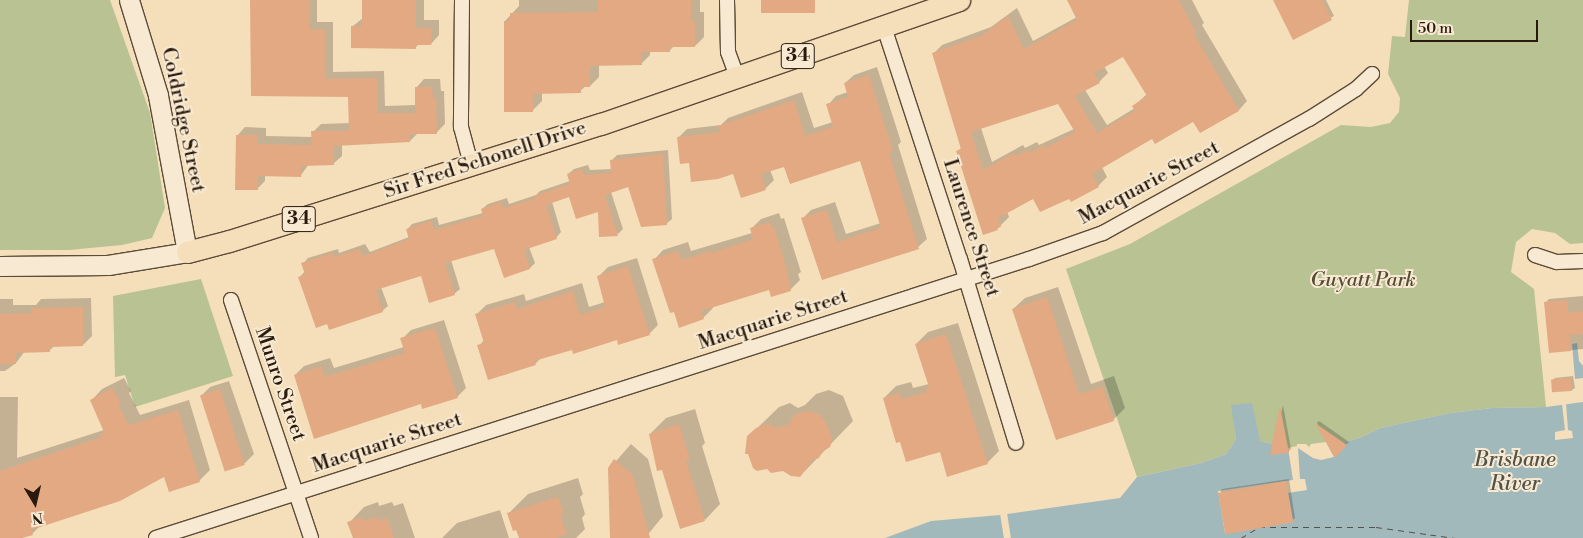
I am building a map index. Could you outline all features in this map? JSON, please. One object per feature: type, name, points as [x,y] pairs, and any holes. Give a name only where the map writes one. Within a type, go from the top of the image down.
[{"type":"main road","name":"Coldridge Street","points":[[129,0],[157,92],[187,252]]},
{"type":"main road","name":"Sir Fred Schonell Drive","points":[[0,266],[108,265],[187,252],[229,241],[601,124],[959,0]]},
{"type":"street","points":[[462,0],[461,127],[472,165]]},
{"type":"street","points":[[727,0],[728,52],[737,77]]},
{"type":"street","name":"Laurence Street","points":[[884,26],[967,279],[1016,443]]},
{"type":"street","name":"Macquarie Street","points":[[156,538],[967,279],[1103,233],[1309,118],[1356,89],[1372,74]]},
{"type":"street","points":[[1535,254],[1557,262],[1583,261]]},
{"type":"street","name":"Munro Street","points":[[231,300],[311,538]]},
{"type":"green space","points":[[0,0],[110,0],[150,113],[165,208],[152,238],[122,245],[69,250],[0,250]]},
{"type":"green space","name":"Guyatt Park","points":[[1409,0],[1583,0],[1583,243],[1570,244],[1555,233],[1532,229],[1516,242],[1511,272],[1534,289],[1546,407],[1492,408],[1450,413],[1380,428],[1362,437],[1345,442],[1288,448],[1260,441],[1232,405],[1236,439],[1226,454],[1201,463],[1137,477],[1066,269],[1130,244],[1341,125],[1371,127],[1390,123],[1399,112],[1400,98],[1388,74],[1392,36],[1405,37]]},
{"type":"green space","points":[[201,279],[233,376],[135,407],[125,375],[115,377],[113,296]]},
{"type":"water","points":[[1577,343],[1579,361],[1583,366],[1583,378],[1575,379],[1572,344]]},
{"type":"water","name":"Brisbane River","points":[[1583,402],[1583,538],[885,538],[931,521],[1000,515],[1120,498],[1137,477],[1201,463],[1226,454],[1236,439],[1231,405],[1252,403],[1260,441],[1288,448],[1345,442],[1362,437],[1380,428],[1450,413],[1492,408],[1546,407]]},
{"type":"pier","points":[[1566,403],[1568,430],[1572,431],[1573,438],[1555,440],[1555,432],[1565,430],[1562,404]]},
{"type":"pier","points":[[1326,442],[1334,457],[1321,460],[1313,458],[1298,448],[1300,479],[1305,479],[1307,490],[1288,493],[1293,522],[1225,533],[1218,491],[1293,480],[1288,448],[1297,446],[1297,444],[1306,444],[1309,447],[1311,444]]},
{"type":"pier","points":[[1007,513],[1011,538],[1004,538],[1000,514]]},
{"type":"building","points":[[250,0],[310,0],[309,29],[325,30],[325,79],[377,78],[378,113],[415,113],[415,87],[432,87],[433,98],[436,98],[437,134],[410,134],[410,142],[334,146],[334,165],[302,166],[301,177],[258,176],[258,190],[235,190],[236,135],[258,135],[258,144],[312,145],[311,131],[349,131],[348,97],[251,96]]},
{"type":"building","points":[[362,0],[416,0],[416,28],[432,28],[431,45],[416,45],[416,49],[351,48],[351,26],[362,26]]},
{"type":"building","points":[[598,0],[691,0],[691,21],[695,21],[695,47],[670,47],[670,52],[641,52],[642,65],[590,66],[590,87],[581,87],[581,93],[533,94],[533,112],[504,112],[504,21],[510,21],[510,13],[598,12]]},
{"type":"building","points":[[761,0],[815,0],[815,13],[761,13]]},
{"type":"building","points":[[1067,0],[1179,0],[1196,33],[1194,34],[1239,111],[1200,133],[1193,122],[1155,144],[1152,139],[1092,174],[1099,187],[1071,202],[1069,199],[1040,212],[1033,199],[998,218],[1001,227],[997,228],[998,230],[983,235],[956,151],[961,149],[932,53],[981,36],[1008,16],[1024,49],[1077,20]],"holes":[[[1123,57],[1147,96],[1132,106],[1135,111],[1097,133],[1075,96],[1100,83],[1094,73]],[[1058,104],[1075,132],[1045,148],[1044,145],[1030,153],[1028,150],[1016,156],[1014,153],[983,170],[971,132]]]},
{"type":"building","points":[[1273,0],[1322,0],[1332,20],[1293,40]]},
{"type":"building","points":[[869,75],[893,151],[889,153],[919,249],[822,280],[801,218],[827,210],[837,242],[881,228],[860,161],[790,184],[784,167],[761,174],[766,190],[741,198],[733,174],[718,179],[691,182],[689,163],[680,164],[677,137],[720,132],[718,126],[794,100],[805,136],[833,127],[826,104],[848,97],[844,83]]},
{"type":"building","points":[[663,154],[667,225],[641,227],[628,187],[605,195],[618,236],[599,237],[598,212],[576,219],[569,197],[546,205],[557,239],[524,250],[530,269],[504,278],[494,249],[445,263],[455,295],[429,303],[421,276],[376,290],[383,312],[329,330],[327,324],[316,328],[298,277],[305,274],[301,263],[333,253],[334,257],[359,249],[364,256],[409,239],[406,229],[431,221],[434,230],[483,216],[481,209],[501,202],[503,208],[535,199],[534,196],[570,184],[567,174],[582,169],[584,175],[611,173],[610,160]]},
{"type":"building","points":[[770,222],[772,228],[774,227],[787,270],[791,291],[771,297],[769,290],[701,311],[704,319],[679,328],[674,312],[670,313],[652,259],[678,251],[681,260],[711,251],[712,253],[753,239],[750,228]]},
{"type":"building","points":[[628,266],[650,335],[618,345],[617,340],[573,354],[572,350],[534,361],[536,365],[488,380],[477,345],[484,343],[475,314],[515,302],[517,309],[573,291],[580,315],[605,307],[597,276]]},
{"type":"building","points":[[1047,297],[1079,394],[1103,387],[1114,421],[1056,440],[1012,309]]},
{"type":"building","points":[[1567,300],[1568,313],[1583,311],[1583,334],[1570,335],[1571,351],[1549,353],[1544,302]]},
{"type":"building","points":[[83,307],[83,346],[50,347],[50,352],[16,353],[16,364],[0,364],[0,314],[31,313],[31,308]]},
{"type":"building","points":[[435,328],[458,398],[422,409],[421,404],[314,439],[294,375],[321,366],[325,377],[405,353],[400,338]]},
{"type":"building","points":[[946,334],[988,464],[947,477],[940,452],[906,462],[900,442],[896,443],[883,398],[899,393],[901,399],[927,392],[926,387],[929,387],[915,344]]},
{"type":"building","points":[[1571,378],[1572,391],[1552,392],[1551,379]]},
{"type":"building","points":[[112,388],[121,403],[118,405],[129,425],[178,410],[200,482],[169,492],[164,477],[120,501],[31,530],[33,535],[22,538],[0,538],[0,471],[102,437],[100,434],[104,432],[90,400]]},
{"type":"building","points":[[220,389],[245,465],[225,472],[200,395]]},
{"type":"building","points":[[1280,406],[1289,453],[1270,455],[1272,444]]},
{"type":"building","points":[[806,411],[819,414],[826,422],[832,439],[830,447],[822,452],[819,458],[813,460],[800,477],[791,476],[783,471],[771,473],[767,469],[757,471],[753,468],[748,454],[745,454],[747,436],[756,428],[768,424],[776,428],[790,424],[794,415]]},
{"type":"building","points":[[1315,423],[1347,445],[1335,458]]},
{"type":"building","points":[[679,424],[690,460],[686,461],[705,521],[680,529],[662,470],[657,471],[649,434]]},
{"type":"building","points":[[614,459],[633,475],[650,538],[610,538],[608,468]]},
{"type":"building","points":[[1286,481],[1293,522],[1225,534],[1218,493]]},
{"type":"building","points":[[558,497],[564,514],[560,515],[567,534],[556,538],[519,538],[516,530],[513,531],[507,513]]},
{"type":"building","points":[[362,517],[363,521],[377,517],[378,521],[387,518],[394,538],[353,538],[347,522]]},
{"type":"ferry route","points":[[1241,538],[1259,527],[1376,527],[1455,538]]}]
